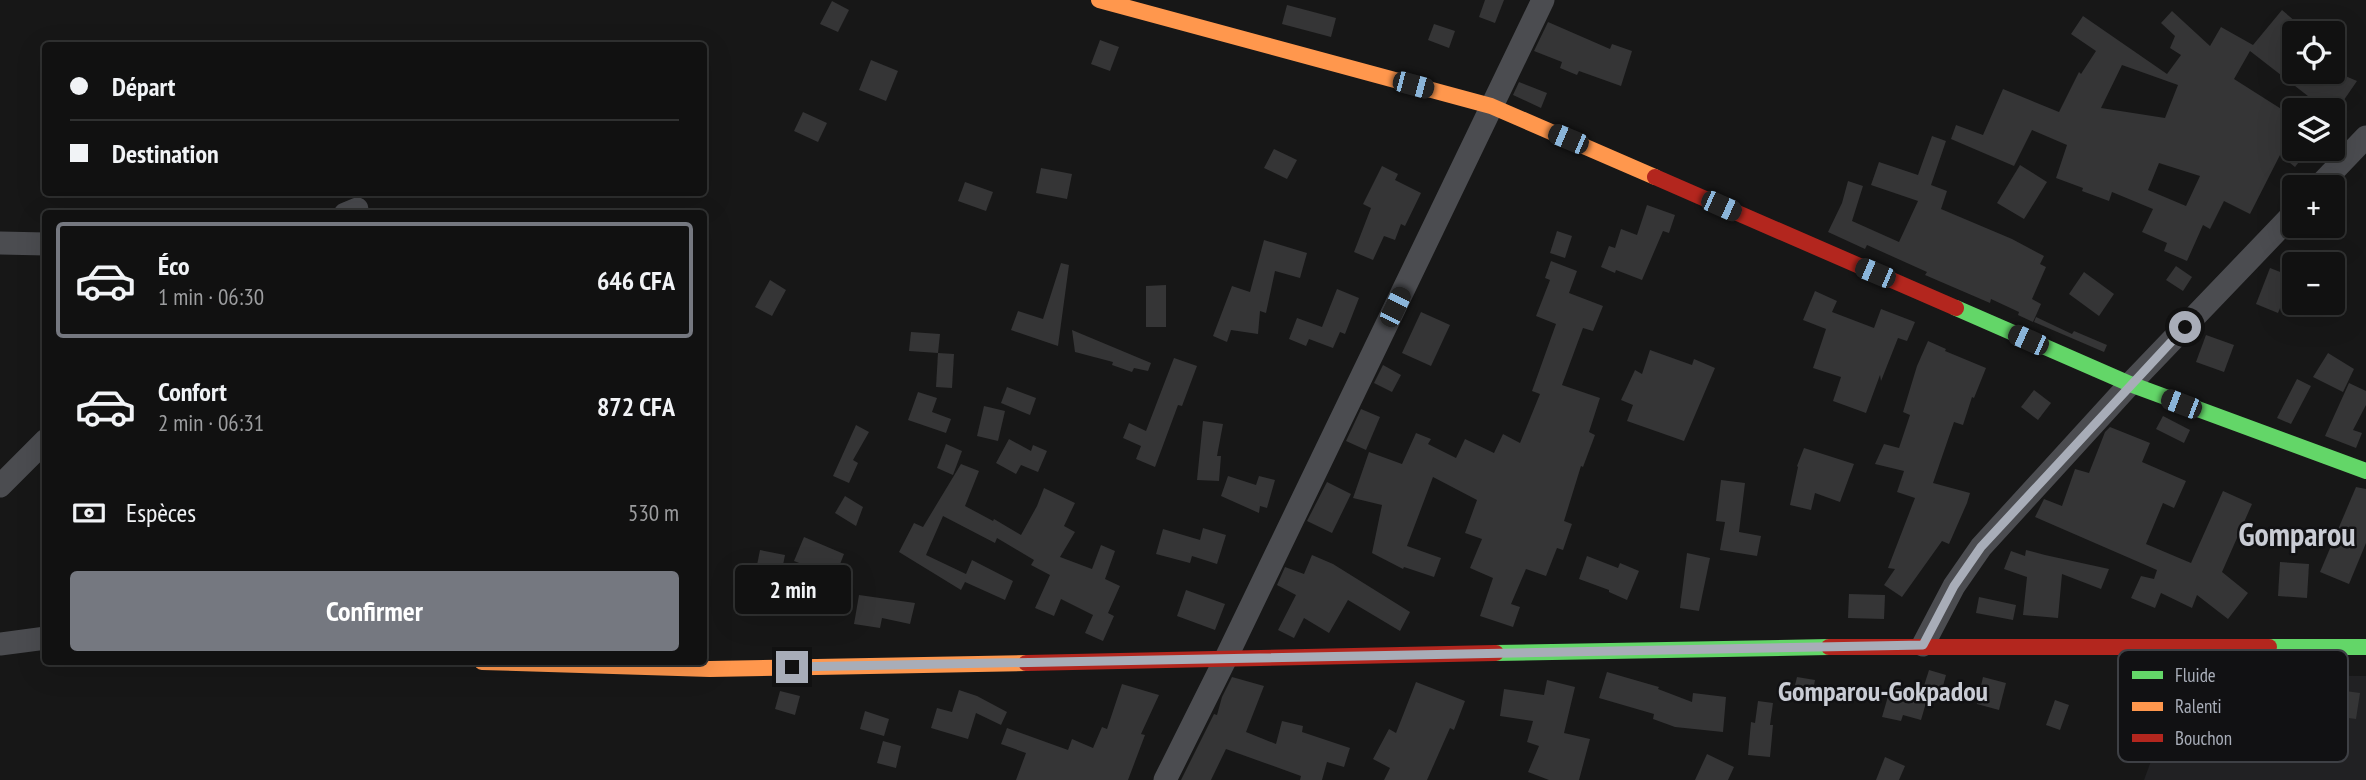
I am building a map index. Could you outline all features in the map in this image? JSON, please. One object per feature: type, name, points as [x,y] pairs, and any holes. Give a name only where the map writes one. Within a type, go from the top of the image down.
[{"type":"street","points":[[1099,0],[1491,106],[2130,384],[2366,471]]},
{"type":"street","points":[[1164,780],[1226,658],[1544,0]]},
{"type":"street","points":[[2330,175],[2366,137]]},
{"type":"street","points":[[1923,645],[1954,586],[1981,547],[2130,384],[2282,225]]},
{"type":"street","points":[[0,243],[42,244]]},
{"type":"street","points":[[0,486],[42,444]]},
{"type":"street","points":[[0,644],[42,639]]},
{"type":"street","points":[[543,665],[710,669],[1923,645],[2366,647]]},
{"type":"shaded area","points":[[2348,676],[2366,676],[2366,780],[2144,780],[2151,762],[2348,762]]},
{"type":"building","points":[[1485,0],[1504,0],[1495,23],[1479,17]]},
{"type":"building","points":[[832,1],[849,10],[838,32],[820,24]]},
{"type":"building","points":[[1287,5],[1336,18],[1331,37],[1282,24]]},
{"type":"building","points":[[2282,10],[2295,21],[2282,21],[2282,76],[2250,51],[2234,79],[2282,109],[2282,157],[2280,155],[2250,214],[2224,201],[2210,229],[2203,225],[2187,261],[2164,251],[2167,243],[2142,232],[2153,209],[2112,192],[2109,201],[2056,178],[2067,145],[2032,130],[2014,166],[1951,139],[1956,125],[1983,135],[2003,89],[2059,112],[2079,72],[2081,74],[2096,51],[2071,34],[2083,16],[2167,74],[2181,55],[2170,48],[2175,36],[2161,23],[2172,11],[2210,46],[2221,27],[2253,45]],"holes":[[[2122,65],[2178,85],[2165,118],[2101,108]],[[2159,163],[2200,176],[2186,206],[2148,190]]]},
{"type":"building","points":[[1548,22],[1610,49],[1612,44],[1632,51],[1621,86],[1579,71],[1577,75],[1560,68],[1562,62],[1534,51]]},
{"type":"building","points":[[1434,24],[1455,31],[1449,48],[1428,40]]},
{"type":"building","points":[[1100,40],[1119,47],[1110,71],[1091,64]]},
{"type":"building","points":[[871,60],[898,71],[886,101],[859,90]]},
{"type":"building","points":[[2345,76],[2357,81],[2345,98],[2311,98],[2293,84],[2345,84]]},
{"type":"building","points":[[1519,82],[1547,93],[1541,108],[1513,95]]},
{"type":"building","points":[[803,112],[827,123],[818,142],[794,131]]},
{"type":"building","points":[[1932,136],[1946,141],[1931,185],[1947,191],[1941,209],[2012,239],[2044,256],[2040,264],[2046,267],[2032,299],[2041,304],[2033,322],[1991,299],[1990,303],[1925,275],[1927,272],[1867,245],[1865,249],[1828,232],[1842,203],[1848,181],[1863,186],[1852,221],[1899,242],[1918,201],[1871,185],[1879,162],[1918,175]]},
{"type":"building","points":[[1274,149],[1297,160],[1287,179],[1264,168]]},
{"type":"building","points":[[2288,161],[2300,161],[2295,167]]},
{"type":"building","points":[[2020,165],[2047,182],[2024,219],[1997,203]]},
{"type":"building","points":[[1382,166],[1398,174],[1395,180],[1421,193],[1405,226],[1401,224],[1395,240],[1384,236],[1373,260],[1354,252],[1371,208],[1363,204]]},
{"type":"building","points":[[1041,168],[1072,174],[1067,199],[1036,193]]},
{"type":"building","points":[[965,182],[993,192],[986,211],[958,201]]},
{"type":"building","points":[[1647,205],[1675,215],[1669,233],[1663,231],[1642,280],[1601,267],[1609,246],[1615,248],[1621,229],[1637,235]]},
{"type":"building","points":[[1557,231],[1572,236],[1565,258],[1550,253]]},
{"type":"building","points":[[1264,240],[1307,253],[1300,278],[1275,271],[1266,313],[1260,311],[1258,334],[1231,330],[1227,342],[1213,336],[1232,286],[1250,292]]},
{"type":"building","points":[[1551,261],[1577,271],[1569,293],[1603,306],[1593,331],[1583,328],[1562,385],[1600,398],[1589,432],[1595,435],[1583,467],[1581,466],[1564,521],[1572,524],[1563,550],[1557,548],[1546,576],[1526,569],[1511,604],[1520,607],[1513,627],[1480,616],[1493,578],[1470,568],[1482,539],[1465,533],[1477,500],[1433,477],[1407,546],[1441,558],[1434,577],[1404,567],[1403,569],[1372,553],[1382,505],[1353,498],[1369,452],[1402,464],[1416,433],[1431,439],[1428,444],[1456,458],[1465,439],[1494,453],[1503,434],[1520,443],[1540,394],[1532,391],[1556,324],[1536,316],[1550,280],[1545,278]]},
{"type":"building","points":[[1061,263],[1069,265],[1058,346],[1011,330],[1018,311],[1043,319]]},
{"type":"building","points":[[2176,266],[2192,277],[2183,291],[2166,280]]},
{"type":"building","points":[[2270,268],[2282,273],[2282,303],[2278,313],[2256,304]]},
{"type":"building","points":[[2084,272],[2114,294],[2099,316],[2069,294]]},
{"type":"building","points":[[770,280],[786,290],[772,316],[755,307]]},
{"type":"building","points":[[1166,285],[1166,327],[1146,327],[1146,286]]},
{"type":"building","points":[[1337,289],[1359,298],[1345,334],[1340,332],[1333,348],[1309,339],[1306,346],[1289,339],[1297,318],[1322,327]]},
{"type":"building","points":[[1815,291],[1837,301],[1832,312],[1874,328],[1881,309],[1915,322],[1907,341],[1898,338],[1866,413],[1833,401],[1841,377],[1813,368],[1826,329],[1803,320]]},
{"type":"building","points":[[1421,312],[1450,325],[1431,366],[1402,353]]},
{"type":"building","points":[[2036,317],[2072,334],[2074,331],[2107,345],[2104,352],[2034,322]]},
{"type":"building","points":[[1072,330],[1151,363],[1148,371],[1134,368],[1132,372],[1112,365],[1113,362],[1075,352]]},
{"type":"building","points":[[911,332],[940,334],[938,353],[909,351]]},
{"type":"building","points":[[2206,335],[2234,345],[2224,372],[2196,362]]},
{"type":"building","points":[[1928,341],[1986,368],[1974,398],[1972,397],[1963,425],[1954,422],[1933,483],[1970,493],[1967,503],[1949,544],[1942,541],[1902,597],[1884,585],[1895,569],[1888,568],[1915,498],[1897,492],[1904,471],[1875,464],[1884,444],[1899,448],[1910,415],[1903,412]]},
{"type":"building","points":[[1650,350],[1692,365],[1694,359],[1715,368],[1684,441],[1627,421],[1633,405],[1621,400],[1635,370],[1642,374]]},
{"type":"building","points":[[938,353],[954,354],[952,388],[936,387]]},
{"type":"building","points":[[2328,353],[2354,369],[2343,392],[2313,377]]},
{"type":"building","points":[[1174,358],[1197,366],[1182,406],[1178,405],[1155,467],[1136,459],[1141,446],[1123,438],[1129,423],[1146,431]]},
{"type":"building","points":[[1383,365],[1401,375],[1392,392],[1374,383]]},
{"type":"building","points":[[2297,379],[2311,386],[2291,424],[2277,418]]},
{"type":"building","points":[[2349,383],[2366,391],[2366,405],[2353,430],[2362,433],[2356,448],[2325,436]]},
{"type":"building","points":[[1007,387],[1036,398],[1030,415],[1001,403]]},
{"type":"building","points":[[2034,390],[2051,403],[2038,420],[2021,407]]},
{"type":"building","points":[[918,392],[937,398],[932,412],[951,419],[946,433],[908,420]]},
{"type":"building","points":[[984,406],[1005,411],[998,441],[977,436]]},
{"type":"building","points":[[1361,409],[1380,417],[1366,450],[1346,441]]},
{"type":"building","points":[[2163,416],[2190,430],[2184,443],[2156,429]]},
{"type":"building","points":[[1203,421],[1223,424],[1217,456],[1221,456],[1219,481],[1197,480]]},
{"type":"building","points":[[856,425],[869,432],[853,460],[858,463],[849,483],[833,476]]},
{"type":"building","points":[[2110,427],[2150,443],[2142,462],[2186,481],[2174,508],[2163,503],[2146,544],[2191,563],[2223,491],[2252,504],[2222,572],[2248,593],[2228,619],[2197,595],[2192,608],[2161,593],[2155,608],[2131,598],[2141,576],[2154,579],[2157,570],[2035,517],[2044,499],[2062,506],[2075,469],[2089,473],[2105,432]]},
{"type":"building","points":[[1009,439],[1031,451],[1033,445],[1047,451],[1038,472],[1021,465],[1016,474],[996,463]]},
{"type":"building","points":[[946,444],[962,451],[953,475],[937,468]]},
{"type":"building","points":[[1804,448],[1854,464],[1840,502],[1815,493],[1811,510],[1790,505],[1797,466]]},
{"type":"building","points":[[961,464],[979,471],[965,506],[1021,535],[1044,488],[1075,503],[1064,526],[1075,532],[1060,557],[1092,569],[1101,545],[1115,551],[1105,579],[1120,586],[1108,613],[1114,616],[1103,641],[1085,633],[1093,615],[1061,599],[1054,616],[1035,608],[1050,575],[1031,565],[1034,560],[997,538],[995,543],[943,516],[926,555],[966,574],[972,560],[1013,581],[1005,600],[965,582],[961,590],[899,552],[914,523],[923,527]]},
{"type":"building","points":[[1228,476],[1256,485],[1259,476],[1275,480],[1267,508],[1260,506],[1259,513],[1221,496]]},
{"type":"building","points":[[1721,480],[1745,483],[1739,532],[1761,536],[1757,556],[1720,550],[1725,522],[1716,521]]},
{"type":"building","points":[[1327,482],[1351,494],[1332,533],[1307,521]]},
{"type":"building","points":[[2356,487],[2366,489],[2366,543],[2349,584],[2320,572]]},
{"type":"building","points":[[845,496],[863,507],[856,526],[835,513]]},
{"type":"building","points":[[1203,528],[1226,535],[1217,564],[1192,556],[1190,563],[1156,554],[1163,529],[1200,540]]},
{"type":"building","points":[[804,537],[844,554],[835,577],[794,561]]},
{"type":"building","points":[[760,550],[785,555],[774,610],[749,606]]},
{"type":"building","points":[[2026,550],[2109,569],[2101,589],[2062,574],[2058,618],[2023,615],[2027,577],[2004,569],[2011,551],[2025,556]]},
{"type":"building","points":[[1687,553],[1710,558],[1699,611],[1680,608]]},
{"type":"building","points":[[1312,555],[1333,564],[1410,612],[1400,631],[1348,600],[1329,633],[1304,618],[1294,638],[1278,630],[1296,595],[1277,585],[1285,567],[1304,574]]},
{"type":"building","points":[[1587,556],[1618,568],[1620,563],[1639,571],[1627,600],[1579,579]]},
{"type":"building","points":[[2280,562],[2309,564],[2307,598],[2278,596]]},
{"type":"building","points":[[1186,590],[1225,604],[1215,630],[1177,616]]},
{"type":"building","points":[[1849,594],[1885,595],[1884,619],[1848,618]]},
{"type":"building","points":[[859,595],[915,603],[910,624],[882,618],[880,628],[854,624]]},
{"type":"building","points":[[1979,597],[2016,605],[2013,620],[1976,613]]},
{"type":"building","points":[[1929,670],[1946,675],[1940,697],[1922,692]]},
{"type":"building","points":[[1607,672],[1659,687],[1658,689],[1692,702],[1693,693],[1726,697],[1723,732],[1675,727],[1653,719],[1654,714],[1599,698]]},
{"type":"building","points":[[1232,677],[1264,686],[1246,732],[1276,744],[1282,721],[1303,726],[1302,732],[1350,748],[1344,767],[1327,762],[1322,780],[1300,780],[1301,776],[1226,749],[1211,780],[1181,780],[1214,714],[1217,715]]},
{"type":"building","points":[[1797,677],[1815,680],[1811,702],[1792,698]]},
{"type":"building","points":[[1983,677],[2006,683],[1999,710],[1977,704]]},
{"type":"building","points":[[1547,680],[1575,687],[1564,733],[1590,739],[1579,780],[1549,780],[1528,772],[1539,746],[1527,742],[1533,721],[1500,716],[1504,689],[1544,695]]},
{"type":"building","points":[[1416,682],[1465,701],[1454,730],[1450,728],[1427,780],[1384,780],[1390,768],[1373,759],[1389,729],[1396,733]]},
{"type":"building","points":[[1122,684],[1159,695],[1141,734],[1145,735],[1128,780],[1016,780],[1026,753],[1001,744],[1007,728],[1068,750],[1072,739],[1093,748],[1102,727],[1107,729]]},
{"type":"building","points":[[1891,686],[1928,696],[1921,720],[1903,715],[1901,721],[1882,717]]},
{"type":"building","points":[[959,690],[1007,712],[1001,725],[976,713],[968,739],[931,728],[937,708],[952,712]]},
{"type":"building","points":[[780,691],[800,696],[795,715],[775,709]]},
{"type":"building","points":[[2348,691],[2360,693],[2356,719],[2348,718]]},
{"type":"building","points":[[2055,700],[2069,705],[2060,730],[2046,725]]},
{"type":"building","points":[[1758,701],[1773,703],[1770,757],[1748,755],[1751,722],[1755,723]]},
{"type":"building","points":[[865,711],[889,719],[884,736],[860,729]]},
{"type":"building","points":[[883,741],[901,746],[896,768],[877,763]]},
{"type":"building","points":[[1707,754],[1734,767],[1728,780],[1695,780]]},
{"type":"building","points":[[1885,757],[1905,766],[1899,780],[1876,780]]},
{"type":"traffic: fast","points":[[1956,308],[2130,384],[2366,471]]},
{"type":"traffic: fast","points":[[1496,653],[1829,647]]},
{"type":"traffic: fast","points":[[2269,647],[2366,647]]},
{"type":"traffic: slow","points":[[1099,0],[1491,106],[1655,177]]},
{"type":"traffic: slow","points":[[580,665],[710,669],[1026,663]]},
{"type":"traffic: jam","points":[[1655,177],[1956,308]]},
{"type":"traffic: jam","points":[[1829,647],[2269,647]]},
{"type":"traffic: jam","points":[[1026,663],[1496,653]]},
{"type":"district","name":"Gomparou","points":[[2297,535]]},
{"type":"district","name":"Gomparou-Gokpadou","points":[[1883,691]]},
{"type":"route","points":[[792,667],[1923,645],[1954,586],[1981,547],[2185,327]]}]
